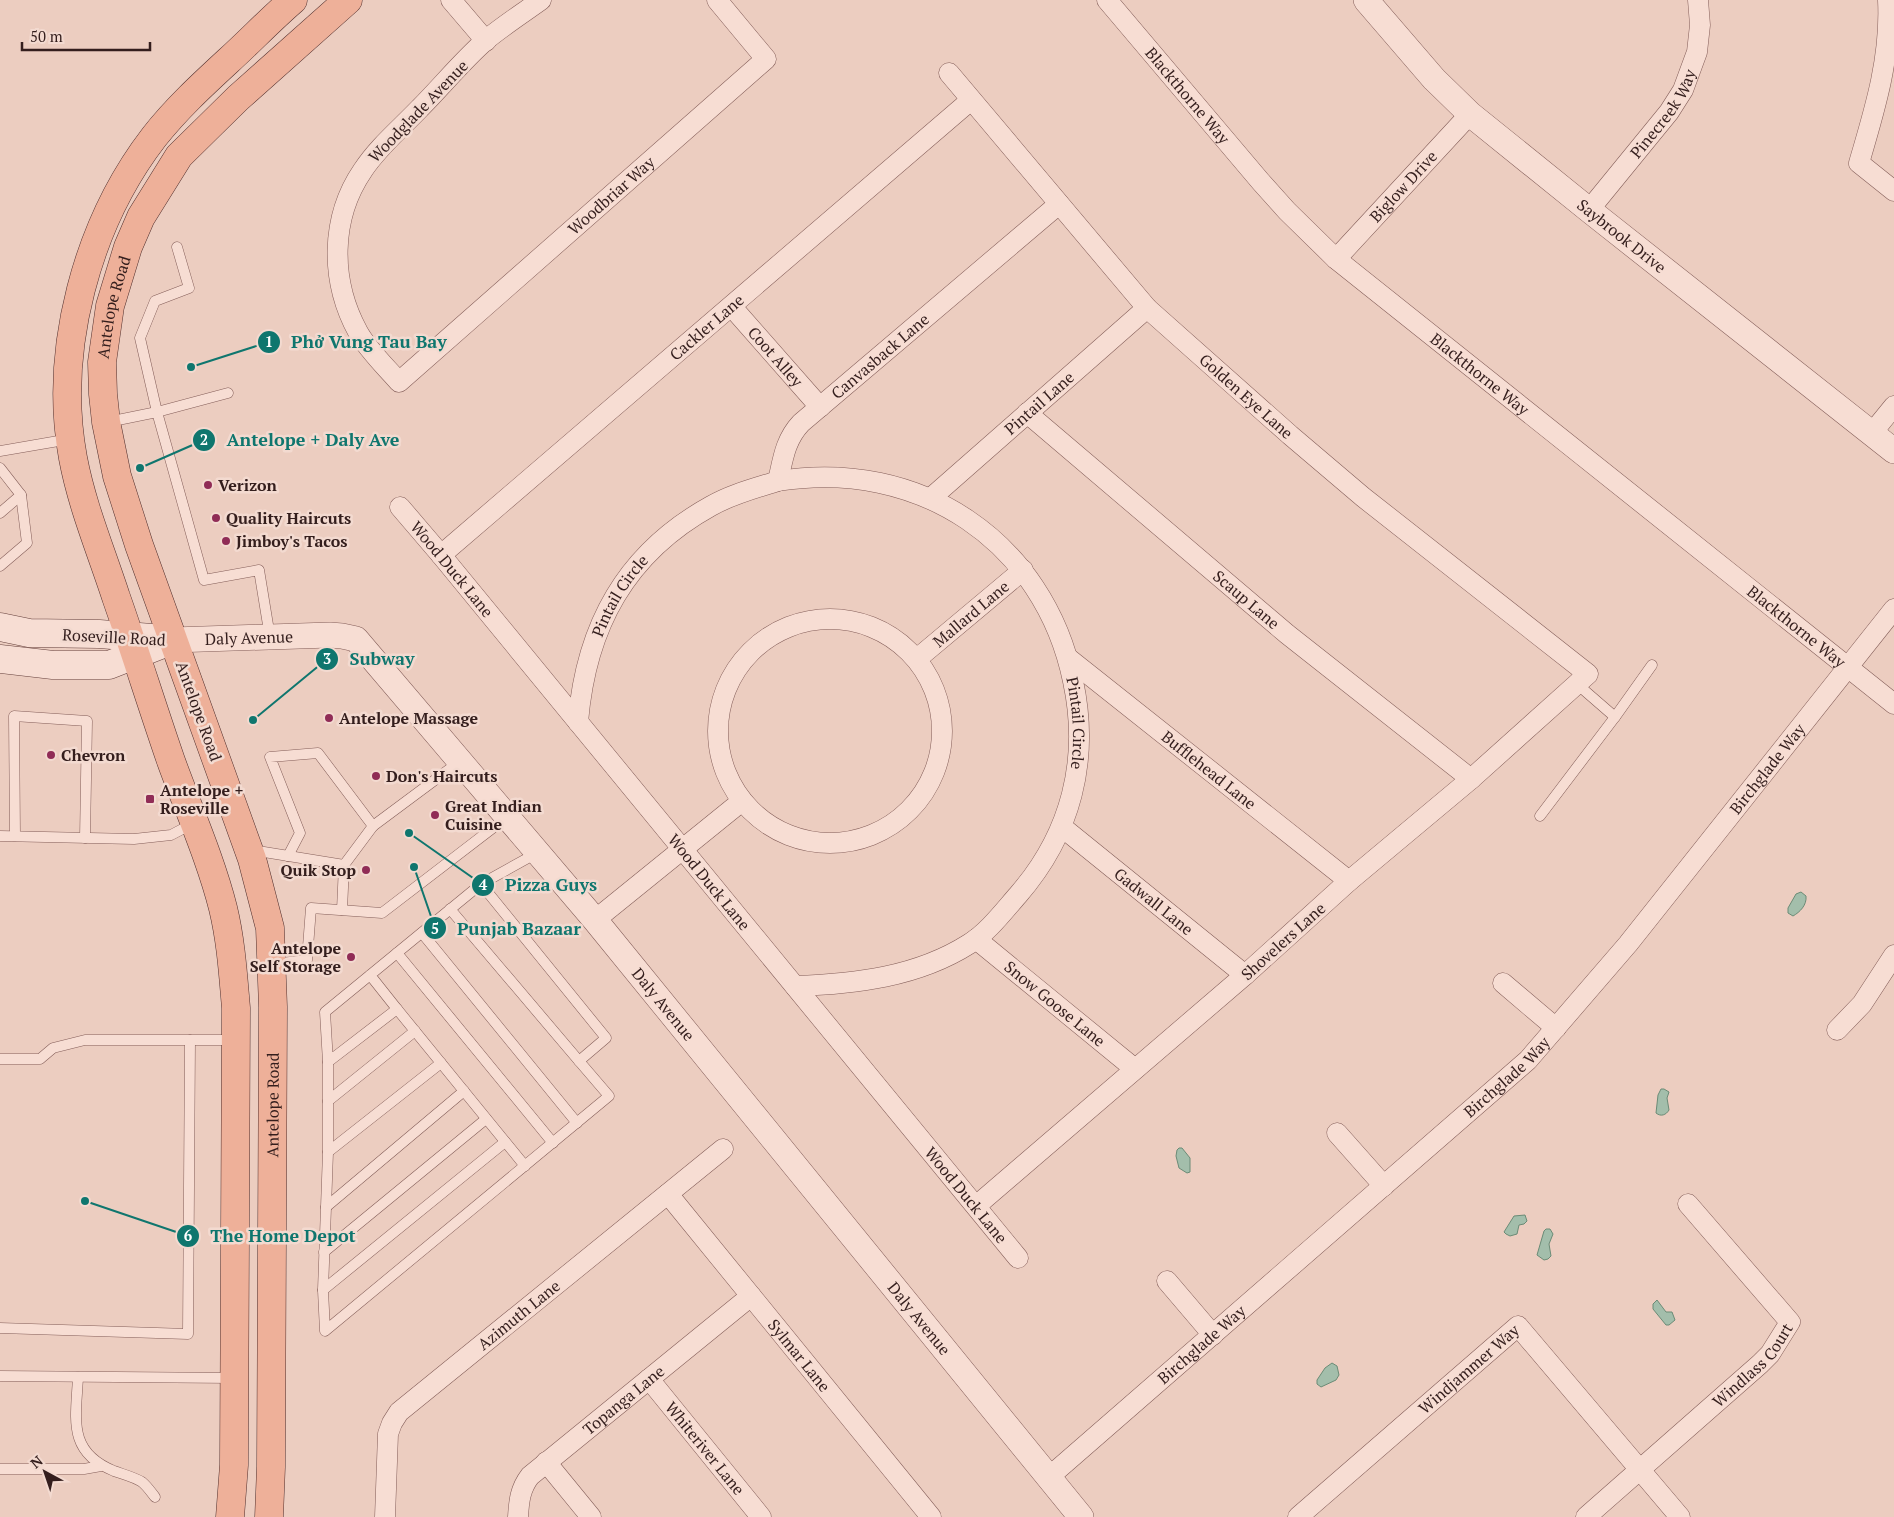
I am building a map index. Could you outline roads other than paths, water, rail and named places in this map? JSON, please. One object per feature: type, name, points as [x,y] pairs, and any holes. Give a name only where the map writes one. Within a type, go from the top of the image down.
[{"type":"main road","name":"Antelope Road","points":[[230,1517],[234,1465],[236,1008],[229,936],[222,905],[79,486],[70,440],[68,398],[73,331],[88,267],[98,236],[112,203],[154,138],[182,106],[293,0]]},
{"type":"main road","name":"Antelope Road","points":[[269,1517],[272,1359],[273,1017],[270,928],[249,850],[125,504],[106,422],[102,394],[102,362],[110,306],[128,247],[141,217],[179,156],[330,10],[348,0]]},
{"type":"main road","name":"Roseville Road","points":[[0,627],[28,633],[99,634],[132,645],[174,640]]},
{"type":"main road","name":"Roseville Road","points":[[0,659],[53,665],[109,665],[132,645]]},
{"type":"main road","points":[[235,1225],[248,1248],[249,1343],[251,1350],[257,1356],[272,1359]]},
{"type":"main road","points":[[234,1378],[249,1399],[247,1502],[258,1517]]},
{"type":"street","points":[[451,0],[486,41]]},
{"type":"street","name":"Woodglade Avenue","points":[[399,382],[366,344],[347,310],[338,271],[337,244],[341,218],[350,193],[363,170],[374,156],[486,41],[541,0]]},
{"type":"street","name":"Woodbriar Way","points":[[399,382],[766,59],[717,0]]},
{"type":"street","name":"Blackthorne Way","points":[[1107,0],[1274,197],[1336,259],[1894,704]]},
{"type":"street","name":"Saybrook Drive","points":[[1366,0],[1434,79],[1470,114],[1894,451]]},
{"type":"street","name":"Pinecreek Way","points":[[1589,210],[1669,112],[1683,90],[1697,52],[1700,25],[1698,0]]},
{"type":"street","points":[[1888,0],[1888,40],[1884,73],[1859,163],[1894,191]]},
{"type":"street","name":"Golden Eye Lane","points":[[949,73],[1147,308],[1290,435],[1582,679]]},
{"type":"street","name":"Cackler Lane","points":[[442,555],[972,100]]},
{"type":"street","name":"Biglow Drive","points":[[1336,259],[1470,114]]},
{"type":"street","name":"Canvasback Lane","points":[[778,481],[785,447],[792,432],[1059,204]]},
{"type":"street","name":"Coot Alley","points":[[732,307],[820,407]]},
{"type":"street","name":"Pintail Lane","points":[[931,498],[1147,308]]},
{"type":"street","points":[[1872,433],[1894,406]]},
{"type":"street","name":"Scaup Lane","points":[[1027,413],[1288,634],[1470,779]]},
{"type":"street","name":"Pintail Circle","points":[[578,722],[584,672],[592,643],[617,592],[638,564],[662,539],[686,521],[714,504],[742,492],[778,481],[830,476],[864,479],[898,486],[931,498],[983,530],[1006,550],[1023,570],[1038,591],[1055,622],[1068,658],[1080,730],[1079,762],[1073,795],[1062,827],[1047,857],[1032,879],[996,920],[976,939],[944,958],[891,976],[824,985],[795,986]]},
{"type":"street","name":"Wood Duck Lane","points":[[400,507],[442,555],[1018,1258]]},
{"type":"street","name":"Mallard Lane","points":[[918,658],[1023,570]]},
{"type":"street","name":"Birchglade Way","points":[[1049,1478],[1528,1060],[1628,944],[1894,609]]},
{"type":"street","name":"Mallard Lane","points":[[826,618],[847,619],[867,624],[886,632],[918,658],[938,695],[942,715],[943,736],[940,757],[933,777],[923,795],[893,824],[874,834],[854,840],[834,843],[812,842],[774,828],[756,816],[742,801],[731,783],[723,764],[718,744],[718,724],[722,703],[732,678],[752,650],[768,637],[806,621],[826,618]]},
{"type":"street","name":"Daly Avenue","points":[[174,640],[330,635],[356,640],[595,920],[1081,1517]]},
{"type":"street","name":"Bufflehead Lane","points":[[1068,658],[1349,881]]},
{"type":"street","name":"Shovelers Lane","points":[[976,1206],[1245,975],[1349,881],[1470,779],[1582,679]]},
{"type":"street","points":[[595,920],[684,850],[742,801]]},
{"type":"street","name":"Gadwall Lane","points":[[1062,827],[1245,975]]},
{"type":"street","name":"Snow Goose Lane","points":[[976,939],[1135,1069]]},
{"type":"street","points":[[1837,1030],[1862,1004],[1894,955]]},
{"type":"street","points":[[1504,982],[1556,1028]]},
{"type":"street","points":[[1338,1132],[1384,1186]]},
{"type":"street","name":"Azimuth Lane","points":[[385,1517],[388,1434],[392,1422],[399,1412],[723,1149]]},
{"type":"street","name":"Sylmar Lane","points":[[668,1194],[931,1517]]},
{"type":"street","name":"Windlass Court","points":[[1641,1469],[1760,1364],[1770,1354],[1790,1322],[1688,1204]]},
{"type":"street","points":[[1167,1281],[1213,1335]]},
{"type":"street","name":"Topanga Lane","points":[[518,1517],[519,1497],[523,1486],[530,1476],[751,1296]]},
{"type":"street","name":"Windjammer Way","points":[[1298,1517],[1518,1326],[1680,1517]]},
{"type":"street","name":"Whiteriver Lane","points":[[649,1379],[761,1517]]},
{"type":"street","points":[[546,1462],[591,1517]]},
{"type":"street","points":[[1586,1517],[1641,1469]]},
{"type":"lane","points":[[177,248],[189,288],[155,301],[140,338],[157,412],[204,580],[259,570],[270,638]]},
{"type":"lane","points":[[106,422],[157,412],[228,393]]},
{"type":"lane","points":[[0,441],[0,451],[70,440]]},
{"type":"lane","points":[[0,468],[21,494],[26,543],[0,566]]},
{"type":"lane","points":[[0,513],[21,494]]},
{"type":"lane","points":[[1540,816],[1652,665]]},
{"type":"lane","points":[[1582,679],[1616,716]]},
{"type":"lane","points":[[16,836],[14,716],[87,721],[85,838]]},
{"type":"lane","points":[[288,856],[300,833],[270,757],[318,752],[373,826]]},
{"type":"lane","points":[[342,910],[344,865],[373,826],[459,762]]},
{"type":"lane","points":[[272,964],[307,960],[311,908],[382,914],[507,817]]},
{"type":"lane","points":[[0,836],[134,839],[171,835],[193,823]]},
{"type":"lane","points":[[249,850],[344,865]]},
{"type":"lane","points":[[450,909],[609,1096],[325,1331],[322,1290],[328,1152],[328,1062],[325,1012],[422,933],[450,909],[481,884],[537,853]]},
{"type":"lane","points":[[481,884],[606,1038],[579,1061]]},
{"type":"lane","points":[[422,933],[577,1123]]},
{"type":"lane","points":[[397,953],[553,1143]]},
{"type":"lane","points":[[370,975],[525,1166]]},
{"type":"lane","points":[[328,1062],[397,1009]]},
{"type":"lane","points":[[328,1101],[415,1031]]},
{"type":"lane","points":[[0,1059],[40,1059],[53,1048],[85,1040],[236,1040]]},
{"type":"lane","points":[[0,1328],[188,1334],[190,1040]]},
{"type":"lane","points":[[328,1152],[441,1063]]},
{"type":"lane","points":[[326,1207],[464,1091]]},
{"type":"lane","points":[[324,1252],[486,1119]]},
{"type":"lane","points":[[322,1290],[505,1142]]},
{"type":"lane","points":[[0,1376],[234,1378]]},
{"type":"lane","points":[[78,1377],[77,1434],[86,1454],[101,1466],[143,1483],[155,1497]]},
{"type":"lane","points":[[0,1470],[84,1469],[101,1466]]},
{"type":"place","name":"Phở Vung Tau Bay","points":[[191,367]]},
{"type":"place","name":"Antelope + Daly Ave","points":[[140,468]]},
{"type":"place","name":"Verizon","points":[[208,485]]},
{"type":"place","name":"Quality Haircuts","points":[[216,518]]},
{"type":"place","name":"Jimboy's Tacos","points":[[226,541]]},
{"type":"place","name":"Antelope Massage","points":[[329,718]]},
{"type":"place","name":"Subway","points":[[253,720]]},
{"type":"place","name":"Chevron","points":[[51,755]]},
{"type":"place","name":"Don's Haircuts","points":[[376,776]]},
{"type":"place","name":"Antelope + Roseville","points":[[150,799]]},
{"type":"place","name":"Great Indian Cuisine","points":[[435,815]]},
{"type":"place","name":"Pizza Guys","points":[[409,833]]},
{"type":"place","name":"Punjab Bazaar","points":[[414,867]]},
{"type":"place","name":"Quik Stop","points":[[366,870]]},
{"type":"place","name":"Antelope Self Storage","points":[[351,957]]},
{"type":"place","name":"The Home Depot","points":[[85,1201]]}]
